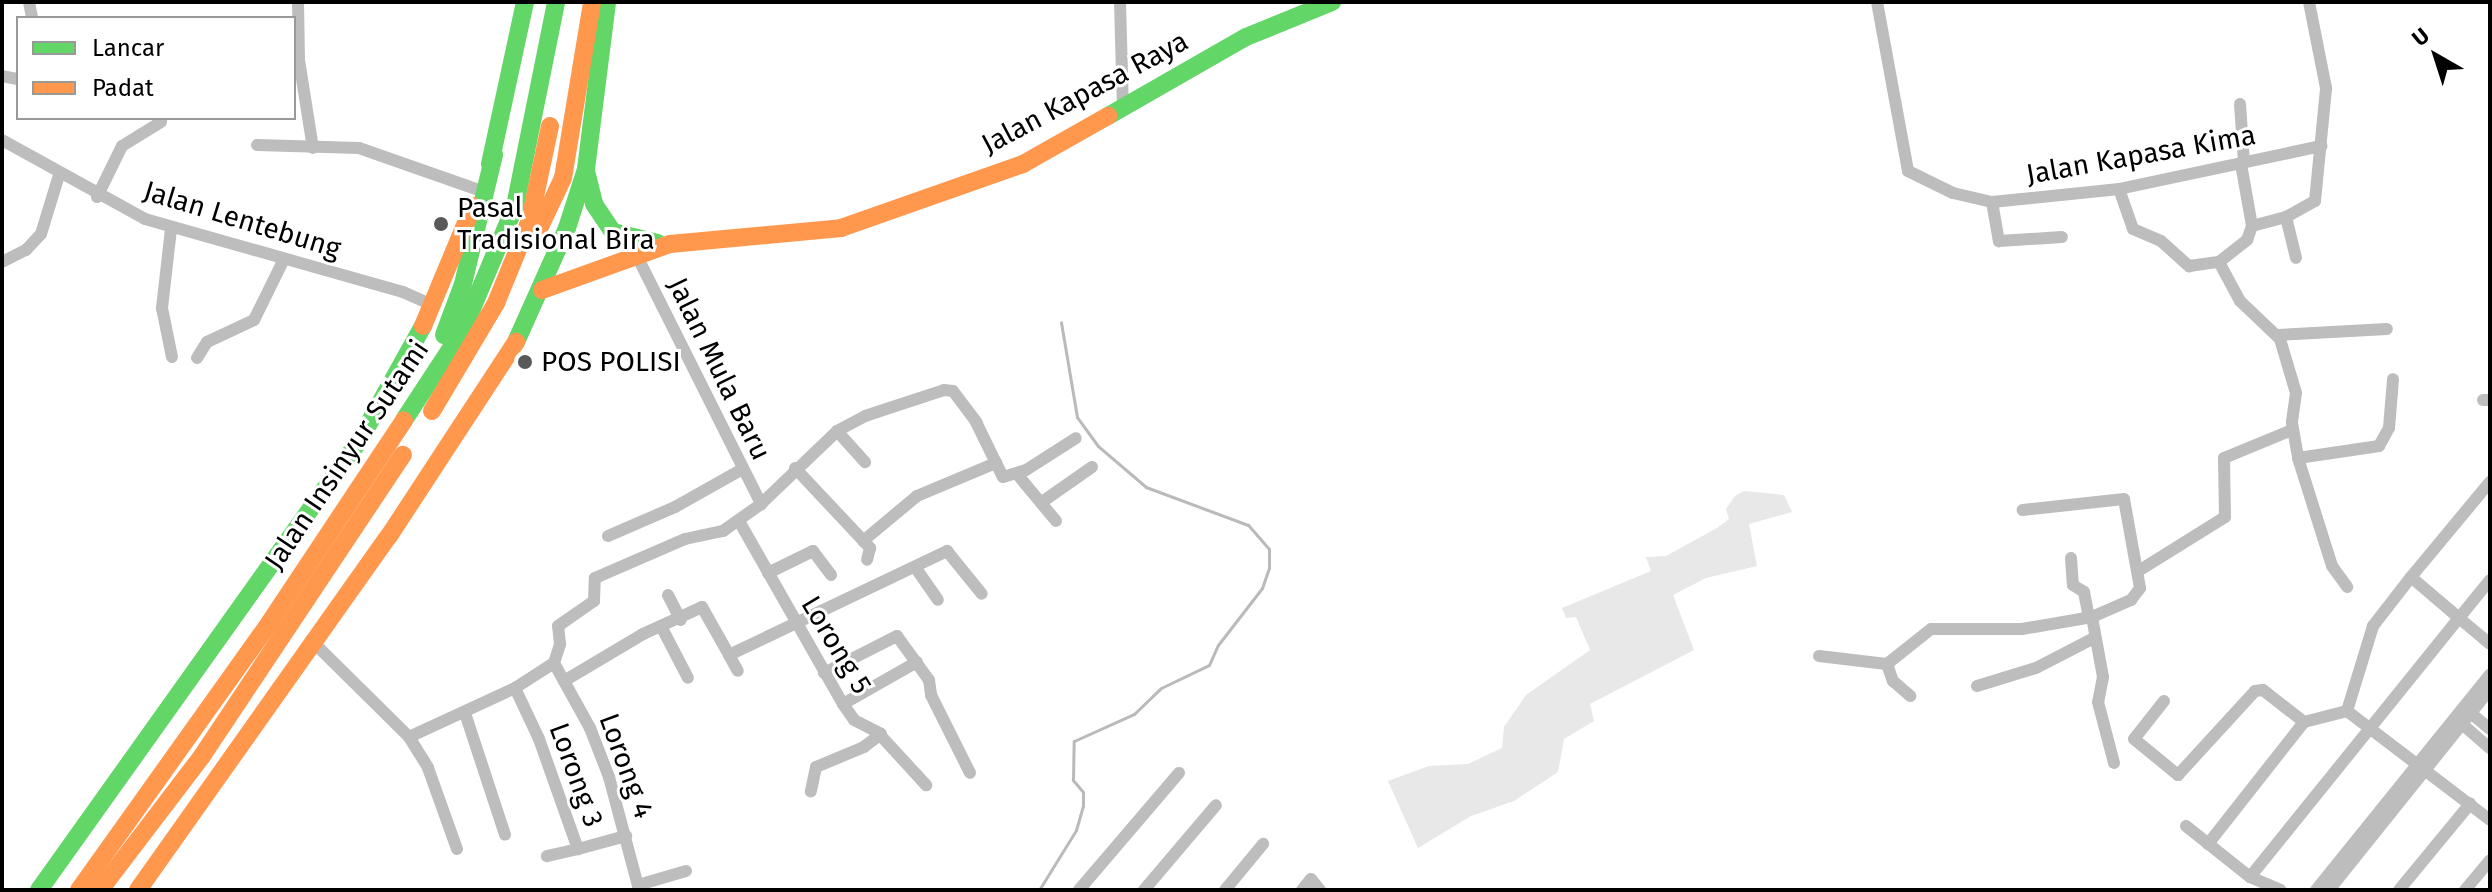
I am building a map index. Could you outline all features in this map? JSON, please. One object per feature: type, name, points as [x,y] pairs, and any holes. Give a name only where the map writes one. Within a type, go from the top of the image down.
[{"type":"main road","points":[[379,462],[452,318],[494,155],[525,2]]},
{"type":"main road","name":"Jalan Insinyur Sutami","points":[[79,890],[191,737],[379,462],[463,330],[515,206],[556,2]]},
{"type":"main road","name":"Jalan Insinyur Sutami","points":[[100,890],[120,868],[284,636],[452,382],[496,303],[530,220],[573,2]]},
{"type":"main road","points":[[496,303],[563,178],[592,2]]},
{"type":"main road","points":[[138,890],[484,394],[542,290],[586,169],[607,2]]},
{"type":"main road","name":"Jalan Kapasa Raya","points":[[586,169],[594,204],[613,232],[625,239],[670,244],[817,232],[909,206],[1023,164],[1246,37],[1332,2]]},
{"type":"main road","points":[[39,890],[359,441],[434,306],[494,155]]},
{"type":"main road","name":"Jalan Kapasa Raya","points":[[542,290],[670,244]]},
{"type":"main road","points":[[106,890],[120,868]]},
{"type":"street","points":[[298,2],[299,60],[313,148]]},
{"type":"street","points":[[1120,2],[1123,108]]},
{"type":"street","name":"Jalan Kapasa Kima","points":[[1877,2],[1908,171],[1923,182],[1992,202],[2119,189],[2321,146]]},
{"type":"street","points":[[2252,226],[2286,217],[2315,201],[2326,88],[2309,2]]},
{"type":"street","points":[[2119,189],[2137,232],[2161,241],[2187,266],[2217,263],[2247,240],[2252,226],[2242,164],[2240,104]]},
{"type":"street","points":[[97,197],[122,146],[161,122]]},
{"type":"street","name":"Jalan Lentebung","points":[[2,140],[97,197],[171,229],[284,259],[434,306]]},
{"type":"street","points":[[257,145],[359,148],[479,190]]},
{"type":"street","points":[[2,262],[26,250],[41,234],[59,175]]},
{"type":"street","points":[[1992,202],[1999,241],[2062,237]]},
{"type":"street","points":[[2286,217],[2296,258]]},
{"type":"street","points":[[171,229],[162,308],[172,357]]},
{"type":"street","name":"Jalan Mula Baru","points":[[636,254],[741,470],[761,504]]},
{"type":"street","points":[[197,358],[207,342],[254,320],[284,259]]},
{"type":"street","points":[[2217,263],[2240,301],[2278,335],[2296,393],[2292,430],[2298,458],[2332,566],[2347,587]]},
{"type":"street","points":[[2278,335],[2387,329]]},
{"type":"street","points":[[2298,458],[2379,446],[2389,428],[2393,379]]},
{"type":"street","points":[[409,737],[515,688],[554,663],[560,644],[557,629],[594,601],[595,578],[739,521],[837,431],[867,415],[948,389],[969,411],[1001,476],[1017,474],[1076,438]]},
{"type":"street","points":[[2140,570],[2225,517],[2224,458],[2292,430]]},
{"type":"street","points":[[837,431],[865,462]]},
{"type":"street","points":[[863,541],[917,496],[996,463]]},
{"type":"street","points":[[1042,502],[1092,467]]},
{"type":"street","points":[[795,468],[872,552],[867,560]]},
{"type":"street","points":[[608,536],[741,470]]},
{"type":"street","points":[[1017,474],[1056,521]]},
{"type":"street","points":[[2347,711],[2373,626],[2490,482]]},
{"type":"street","points":[[1819,656],[1887,664],[1931,629],[2022,629],[2090,617],[2131,600],[2140,588],[2140,570],[2123,498],[2023,510]]},
{"type":"street","name":"Lorong 5","points":[[739,521],[795,628],[854,720],[881,736],[926,785]]},
{"type":"street","points":[[768,573],[813,551],[831,575]]},
{"type":"street","points":[[729,655],[795,628],[950,551],[982,594]]},
{"type":"street","points":[[2071,558],[2073,585],[2084,592],[2103,677],[2098,702],[2114,763]]},
{"type":"street","points":[[915,567],[938,600]]},
{"type":"street","points":[[2411,577],[2490,644]]},
{"type":"street","points":[[2250,877],[2490,580]]},
{"type":"street","points":[[668,595],[681,620]]},
{"type":"street","points":[[564,681],[643,634],[681,620],[704,607],[738,671]]},
{"type":"street","points":[[662,628],[688,678]]},
{"type":"street","points":[[824,673],[896,635],[917,662],[970,773]]},
{"type":"street","points":[[1977,686],[2036,668],[2094,638]]},
{"type":"street","points":[[311,640],[409,737],[428,768],[457,849]]},
{"type":"street","points":[[843,704],[917,662]]},
{"type":"street","name":"Lorong 4","points":[[554,663],[590,728],[626,836],[638,888]]},
{"type":"street","points":[[1887,664],[1893,681],[1910,696]]},
{"type":"street","points":[[2316,890],[2467,710],[2490,674]]},
{"type":"street","name":"Lorong 3","points":[[515,688],[539,739],[578,849],[547,856]]},
{"type":"street","points":[[2467,710],[2490,689]]},
{"type":"street","points":[[2164,701],[2134,739],[2178,775],[2255,691],[2263,690],[2304,722]]},
{"type":"street","points":[[2467,710],[2490,729]]},
{"type":"street","points":[[2208,844],[2304,722],[2347,711],[2490,820]]},
{"type":"street","points":[[465,713],[505,835]]},
{"type":"street","points":[[2458,721],[2490,748]]},
{"type":"street","points":[[811,791],[816,767],[881,736]]},
{"type":"street","points":[[2329,890],[2420,767]]},
{"type":"street","points":[[1080,890],[1179,773]]},
{"type":"street","points":[[2399,890],[2470,804]]},
{"type":"street","points":[[1144,890],[1216,805]]},
{"type":"street","points":[[2186,826],[2250,877],[2280,890]]},
{"type":"street","points":[[578,849],[626,836]]},
{"type":"street","points":[[1225,890],[1263,844]]},
{"type":"street","points":[[2465,890],[2490,860]]},
{"type":"street","points":[[638,888],[686,871]]},
{"type":"street","points":[[1302,890],[1311,879],[1320,890]]},
{"type":"shaded area","points":[[1744,491],[1784,495],[1792,512],[1749,524],[1757,566],[1706,578],[1673,595],[1694,650],[1590,704],[1594,721],[1564,739],[1558,772],[1514,801],[1471,816],[1418,848],[1388,781],[1429,766],[1468,764],[1502,748],[1504,727],[1526,695],[1590,650],[1576,617],[1566,618],[1562,608],[1651,571],[1646,557],[1666,556],[1717,528],[1729,519],[1726,509],[1735,496]]},
{"type":"waterway","points":[[1039,890],[1076,830],[1083,806],[1083,792],[1073,780],[1074,741],[1134,714],[1161,688],[1209,665],[1218,645],[1262,588],[1269,568],[1269,549],[1248,525],[1146,487],[1098,446],[1077,417],[1061,322]]},
{"type":"traffic: fast","points":[[490,164],[525,2]]},
{"type":"traffic: fast","points":[[404,420],[463,330],[515,206],[556,2]]},
{"type":"traffic: fast","points":[[516,342],[567,228],[586,169],[607,2]]},
{"type":"traffic: fast","points":[[1108,116],[1246,37],[1332,2]]},
{"type":"traffic: fast","points":[[444,335],[463,284],[494,155]]},
{"type":"traffic: fast","points":[[586,171],[594,204],[613,232],[658,243]]},
{"type":"traffic: fast","points":[[39,890],[359,441],[423,326]]},
{"type":"traffic: slow","points":[[536,235],[563,178],[592,2]]},
{"type":"traffic: slow","points":[[542,290],[670,244],[841,228],[1023,164],[1108,116]]},
{"type":"traffic: slow","points":[[432,411],[496,303],[530,220],[550,126]]},
{"type":"traffic: slow","points":[[423,326],[473,206]]},
{"type":"traffic: slow","points":[[138,890],[389,536],[516,342]]},
{"type":"traffic: slow","points":[[79,890],[270,622],[404,420]]},
{"type":"traffic: slow","points":[[100,890],[202,756],[403,455]]},
{"type":"place","name":"Pasal Tradisional Bira","points":[[441,224]]},
{"type":"place","name":"POS POLISI","points":[[525,362]]}]
